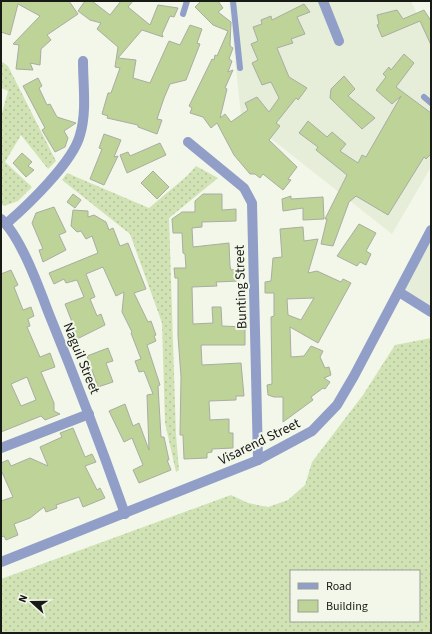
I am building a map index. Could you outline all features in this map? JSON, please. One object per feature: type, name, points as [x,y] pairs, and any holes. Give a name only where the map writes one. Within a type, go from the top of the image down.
[{"type":"street","points":[[323,1],[339,41]]},
{"type":"street","points":[[4,221],[19,213],[59,169],[73,151],[80,136],[83,120],[84,62]]},
{"type":"street","name":"Bunting Street","points":[[188,142],[244,188],[252,203],[258,460]]},
{"type":"street","name":"Naguil Street","points":[[4,221],[36,281],[89,414],[125,514]]},
{"type":"street","name":"Visarend Street","points":[[1,562],[258,460],[312,430],[337,404],[354,376],[431,230]]},
{"type":"street","points":[[399,292],[431,312]]},
{"type":"street","points":[[1,448],[89,414]]},
{"type":"lane","points":[[183,14],[187,1]]},
{"type":"lane","points":[[233,1],[240,68]]},
{"type":"lane","points":[[424,97],[431,103]]},
{"type":"shaded area","points":[[229,1],[411,1],[427,36],[431,41],[431,167],[392,234],[241,115]]},
{"type":"shaded area","points":[[431,230],[431,313],[399,292]]},
{"type":"green space","points":[[1,61],[8,66],[56,161],[48,169],[21,135],[5,162],[32,187],[18,201],[4,206],[1,204],[1,117],[8,91],[1,88]]},
{"type":"green space","points":[[196,166],[218,178],[169,218],[176,435],[179,470],[176,472],[165,423],[162,323],[130,234],[62,180],[67,173],[149,208],[187,176]]},
{"type":"green space","points":[[431,338],[431,633],[1,633],[1,579],[231,495],[248,503],[268,507],[288,500],[305,485],[312,462],[363,395],[395,345]]},
{"type":"building","points":[[1,1],[69,1],[78,14],[47,35],[51,40],[41,49],[40,65],[30,63],[33,70],[16,69],[19,45],[13,44],[40,16],[18,4],[10,35],[1,32]]},
{"type":"building","points":[[85,1],[92,1],[110,15],[121,1],[133,1],[128,7],[150,25],[158,5],[178,8],[174,17],[170,16],[162,34],[163,37],[142,30],[118,58],[136,60],[133,78],[150,83],[169,41],[180,45],[190,25],[202,29],[197,43],[200,44],[186,80],[170,84],[164,98],[157,119],[162,120],[157,134],[138,127],[138,125],[107,118],[108,116],[102,114],[108,93],[111,93],[120,68],[115,67],[118,47],[97,29],[101,23],[90,20],[78,11]]},
{"type":"building","points":[[201,1],[218,1],[223,8],[218,12],[231,22],[230,46],[233,48],[229,59],[232,61],[228,72],[233,70],[225,88],[227,89],[220,118],[225,114],[231,122],[248,110],[245,103],[257,97],[269,112],[279,98],[271,82],[262,85],[252,63],[258,60],[251,44],[258,41],[253,27],[262,24],[261,20],[271,16],[272,20],[304,4],[310,12],[297,17],[305,34],[291,39],[293,43],[277,48],[289,77],[307,88],[298,100],[296,98],[276,123],[280,126],[269,140],[297,167],[288,179],[291,180],[283,190],[263,174],[260,178],[255,174],[250,174],[234,155],[217,123],[211,128],[203,117],[190,113],[192,108],[189,106],[212,59],[214,60],[215,55],[217,56],[228,31],[213,25],[195,7]]},
{"type":"building","points":[[397,10],[403,19],[424,10],[431,21],[431,45],[420,21],[382,37],[377,25],[379,24],[377,15]]},
{"type":"building","points":[[404,54],[414,63],[396,87],[431,113],[431,154],[426,159],[424,157],[388,215],[356,196],[349,202],[333,246],[321,244],[327,219],[325,219],[347,175],[316,150],[318,147],[299,133],[308,121],[327,137],[332,132],[346,144],[340,151],[358,163],[362,155],[366,157],[401,96],[392,104],[376,90],[386,77],[383,74],[389,67],[391,70]]},
{"type":"building","points":[[344,76],[355,89],[348,96],[375,118],[362,129],[330,98],[331,89]]},
{"type":"building","points":[[38,78],[42,86],[39,88],[47,105],[50,104],[57,117],[76,123],[64,131],[68,138],[65,147],[55,152],[42,130],[45,128],[23,86]]},
{"type":"building","points":[[104,134],[121,140],[114,157],[118,156],[104,185],[90,179],[102,149],[99,148]]},
{"type":"building","points":[[160,143],[166,155],[127,173],[120,155],[128,152],[130,156]]},
{"type":"building","points":[[22,153],[32,162],[28,166],[34,170],[26,177],[13,163]]},
{"type":"building","points":[[153,171],[169,187],[157,199],[141,183]]},
{"type":"building","points":[[73,194],[81,200],[75,208],[67,202]]},
{"type":"building","points":[[203,194],[222,194],[222,210],[236,209],[236,221],[202,222],[202,227],[192,228],[193,247],[229,243],[231,270],[238,269],[239,281],[216,282],[217,286],[192,287],[193,324],[213,323],[212,307],[221,307],[222,326],[245,327],[245,345],[201,345],[202,365],[241,363],[244,396],[236,396],[236,400],[209,401],[210,420],[229,419],[229,433],[233,433],[233,448],[212,449],[212,452],[207,453],[207,458],[184,459],[183,435],[180,435],[181,377],[178,336],[178,278],[175,278],[174,268],[186,268],[185,254],[183,253],[182,233],[173,233],[172,219],[182,212],[195,212],[195,201]]},
{"type":"building","points":[[291,196],[291,199],[323,197],[324,219],[303,220],[303,208],[283,211],[282,199]]},
{"type":"building","points":[[54,207],[66,232],[59,235],[66,250],[43,262],[39,250],[43,249],[32,223],[36,213]]},
{"type":"building","points":[[73,210],[88,211],[88,217],[94,215],[106,222],[109,230],[113,228],[120,246],[128,243],[146,289],[134,293],[148,322],[151,321],[156,335],[154,336],[156,341],[147,345],[160,385],[158,386],[161,437],[164,437],[169,460],[167,460],[171,470],[139,483],[133,470],[143,465],[132,438],[124,442],[109,411],[125,404],[133,426],[139,423],[149,450],[147,395],[153,394],[144,371],[139,372],[135,361],[141,359],[131,333],[132,332],[122,312],[124,292],[116,296],[103,267],[86,274],[95,297],[90,299],[97,316],[101,314],[105,325],[77,339],[69,323],[72,322],[65,304],[84,297],[77,280],[66,283],[64,279],[54,284],[49,273],[98,253],[92,236],[86,239],[81,231],[77,232],[71,226]]},
{"type":"building","points":[[359,224],[376,233],[366,251],[371,254],[366,265],[360,262],[357,266],[337,256]]},
{"type":"building","points":[[303,227],[304,241],[318,239],[308,273],[317,271],[341,282],[343,279],[351,283],[318,343],[290,327],[291,357],[304,356],[311,346],[323,351],[320,357],[325,368],[329,367],[331,375],[324,378],[330,382],[325,389],[323,388],[311,397],[313,400],[283,422],[283,397],[268,395],[267,385],[272,384],[271,317],[274,316],[274,293],[265,293],[265,282],[271,281],[273,258],[282,257],[280,229]],"holes":[[[314,298],[301,320],[288,315],[287,299]]]},
{"type":"building","points":[[11,270],[18,285],[14,287],[23,310],[31,307],[34,316],[28,319],[30,326],[27,327],[40,357],[50,353],[55,367],[41,372],[54,403],[54,411],[60,414],[45,420],[41,416],[1,432],[1,274]],"holes":[[[27,377],[36,400],[21,406],[11,384]]]},
{"type":"building","points":[[108,348],[113,361],[106,363],[113,382],[98,387],[87,356]]},
{"type":"building","points":[[73,428],[85,457],[92,454],[96,462],[85,466],[97,490],[100,488],[105,498],[83,507],[79,497],[56,505],[57,508],[46,512],[44,507],[30,518],[14,524],[18,535],[6,540],[4,536],[1,537],[1,501],[13,497],[1,470],[1,463],[8,460],[11,466],[30,458],[48,466],[40,447],[62,437],[60,433]]}]
